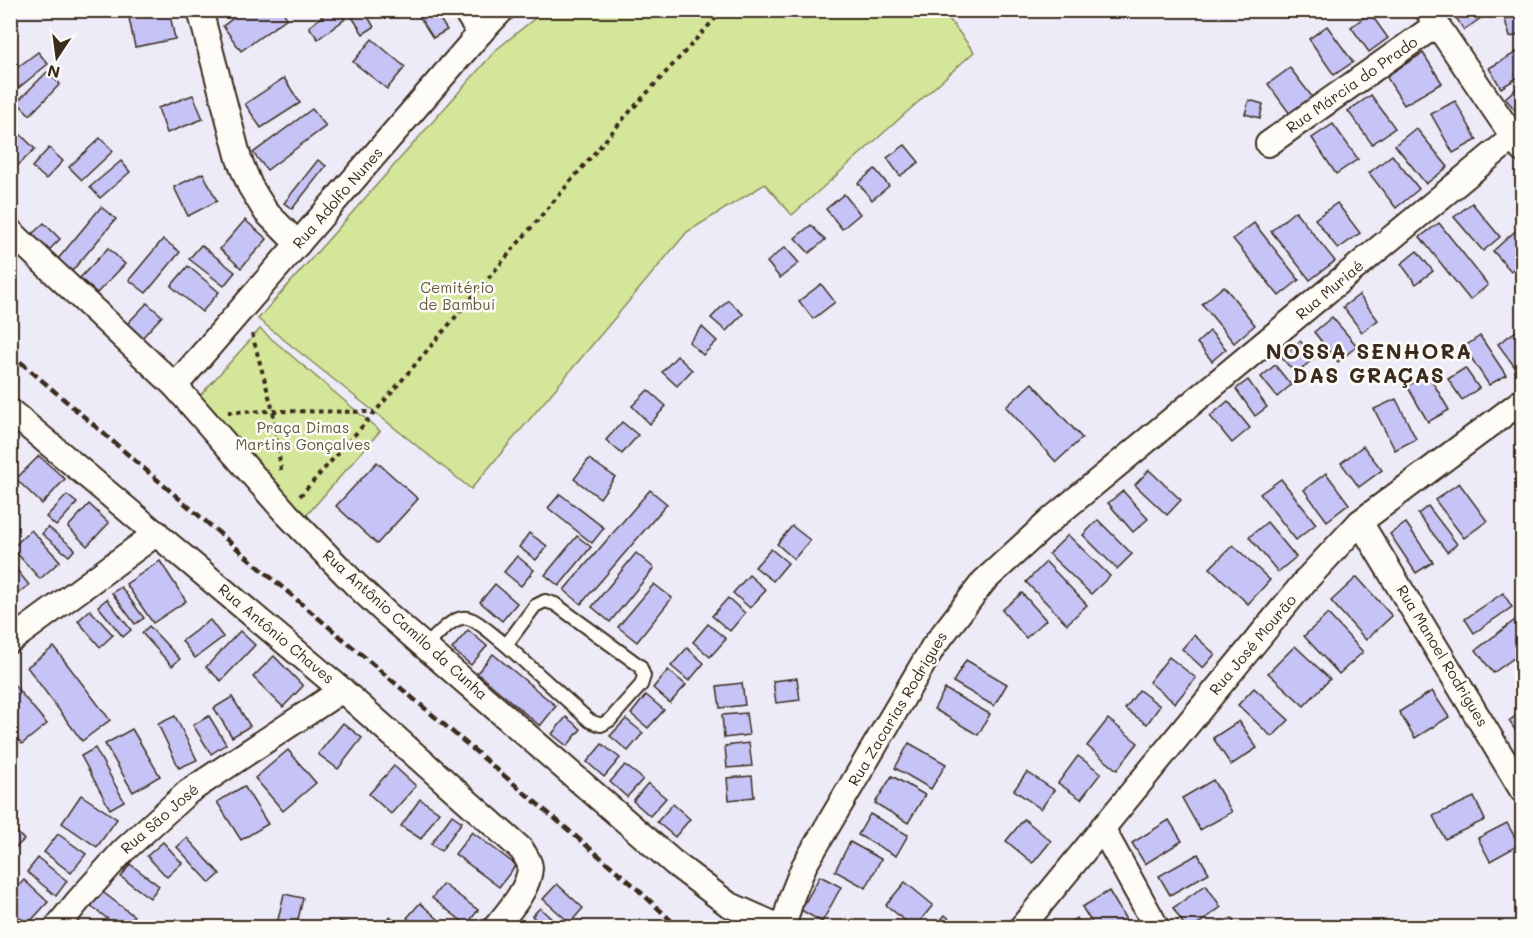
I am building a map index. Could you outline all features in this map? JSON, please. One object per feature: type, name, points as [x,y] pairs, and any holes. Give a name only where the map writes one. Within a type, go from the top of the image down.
[{"type":"street","points":[[200,10],[239,159],[250,186],[266,212],[298,244]]},
{"type":"street","points":[[465,10],[480,33]]},
{"type":"street","name":"Rua Adolfo Nunes","points":[[175,386],[502,10]]},
{"type":"street","points":[[1431,18],[1520,140]]},
{"type":"street","name":"Rua Márcia do Prado","points":[[1268,144],[1431,18]]},
{"type":"street","name":"Rua Muriaé","points":[[1053,518],[1520,140]]},
{"type":"street","name":"Rua Antônio Camilo da Cunha","points":[[10,231],[175,386],[286,513],[355,584],[674,863],[728,904],[782,927]]},
{"type":"street","name":"Rua José Mourão","points":[[1021,927],[1306,580],[1360,522],[1522,401]]},
{"type":"street","name":"Rua Antônio Chaves","points":[[10,411],[342,690],[522,850],[530,869],[524,888],[513,906],[495,927]]},
{"type":"street","name":"Rua Zacarias Rodrigues","points":[[782,927],[804,866],[933,647],[984,581],[1053,518]]},
{"type":"street","name":"Rua Manoel Rodrigues","points":[[1360,522],[1522,790]]},
{"type":"street","points":[[10,641],[157,533]]},
{"type":"street","name":"Rua São José","points":[[56,927],[123,851],[188,792],[342,690]]},
{"type":"street","points":[[1102,828],[1157,927]]},
{"type":"lane","points":[[425,647],[454,619],[463,617],[475,620],[590,721],[602,725],[610,720],[641,686],[644,676],[640,666],[555,604],[545,602],[535,606],[506,645]]},
{"type":"path","points":[[286,513],[375,412],[625,117],[723,10]]},
{"type":"path","points":[[244,304],[273,411],[286,513]]},
{"type":"path","points":[[197,412],[375,412]]},
{"type":"green space","name":"Cemitério de Bambuí","points":[[545,10],[943,11],[974,52],[792,215],[765,184],[687,232],[471,489],[258,319],[497,49]]},
{"type":"green space","name":"Praça Dimas Martins Gonçalves","points":[[260,329],[380,431],[305,517],[197,399]]},
{"type":"building","points":[[169,10],[175,39],[135,47],[129,18]]},
{"type":"building","points":[[244,10],[282,10],[287,18],[241,51],[223,26]]},
{"type":"building","points":[[330,10],[338,10],[345,19],[318,39],[309,27]]},
{"type":"building","points":[[364,10],[374,27],[363,34],[352,17]]},
{"type":"building","points":[[420,10],[434,10],[447,30],[433,38],[417,13]]},
{"type":"building","points":[[1464,10],[1492,10],[1464,30],[1455,16]]},
{"type":"building","points":[[1502,10],[1522,10],[1522,34],[1510,37]]},
{"type":"building","points":[[1370,13],[1388,38],[1369,52],[1351,27]]},
{"type":"building","points":[[1327,26],[1353,62],[1334,75],[1309,39]]},
{"type":"building","points":[[372,39],[405,67],[387,89],[353,62]]},
{"type":"building","points":[[1522,49],[1522,75],[1501,88],[1489,68]]},
{"type":"building","points":[[38,52],[48,64],[11,94],[10,73]]},
{"type":"building","points":[[1423,53],[1442,83],[1404,105],[1386,76]]},
{"type":"building","points":[[1290,68],[1313,98],[1290,114],[1268,84]]},
{"type":"building","points":[[47,72],[60,84],[30,115],[17,102]]},
{"type":"building","points":[[284,78],[300,103],[261,128],[245,104]]},
{"type":"building","points":[[1522,84],[1522,107],[1516,111],[1505,98]]},
{"type":"building","points":[[193,95],[203,119],[167,133],[158,108]]},
{"type":"building","points":[[1371,95],[1395,128],[1372,144],[1348,111]]},
{"type":"building","points":[[1249,100],[1263,104],[1260,118],[1245,114]]},
{"type":"building","points":[[1455,101],[1477,140],[1453,153],[1431,114]]},
{"type":"building","points":[[312,109],[326,126],[267,170],[253,153]]},
{"type":"building","points":[[1333,124],[1358,159],[1336,174],[1312,138]]},
{"type":"building","points":[[1416,128],[1448,167],[1426,184],[1395,145]]},
{"type":"building","points":[[18,132],[35,149],[10,173],[10,138]]},
{"type":"building","points":[[100,138],[113,151],[82,180],[69,167]]},
{"type":"building","points":[[905,145],[919,162],[900,176],[887,158]]},
{"type":"building","points":[[49,148],[63,161],[46,179],[32,167]]},
{"type":"building","points":[[1392,155],[1419,189],[1396,208],[1369,173]]},
{"type":"building","points":[[318,160],[326,166],[292,209],[284,203]]},
{"type":"building","points":[[121,161],[130,172],[100,198],[90,187]]},
{"type":"building","points":[[875,169],[889,186],[872,200],[858,183]]},
{"type":"building","points":[[203,173],[217,201],[188,216],[174,187]]},
{"type":"building","points":[[844,194],[860,214],[842,229],[826,209]]},
{"type":"building","points":[[1337,203],[1360,233],[1338,249],[1315,219]]},
{"type":"building","points":[[1472,203],[1500,237],[1483,251],[1454,217]]},
{"type":"building","points":[[101,207],[116,219],[72,271],[58,259]]},
{"type":"building","points":[[1295,211],[1335,261],[1310,280],[1271,231]]},
{"type":"building","points":[[245,220],[267,239],[241,268],[220,249]]},
{"type":"building","points":[[44,223],[60,239],[46,253],[30,236]]},
{"type":"building","points":[[1254,223],[1299,280],[1279,296],[1233,239]]},
{"type":"building","points":[[1439,223],[1488,285],[1470,300],[1420,237]]},
{"type":"building","points":[[811,225],[825,240],[809,253],[795,238]]},
{"type":"building","points":[[1522,225],[1522,261],[1511,271],[1493,251]]},
{"type":"building","points":[[163,239],[180,252],[146,293],[129,280]]},
{"type":"building","points":[[201,245],[235,272],[224,286],[189,259]]},
{"type":"building","points":[[785,247],[799,263],[780,278],[767,262]]},
{"type":"building","points":[[108,248],[125,264],[97,293],[80,278]]},
{"type":"building","points":[[1417,251],[1433,271],[1416,284],[1401,264]]},
{"type":"building","points":[[188,266],[219,292],[202,312],[171,286]]},
{"type":"building","points":[[821,284],[835,302],[813,319],[799,301]]},
{"type":"building","points":[[1224,286],[1255,325],[1234,343],[1202,304]]},
{"type":"building","points":[[1359,295],[1378,320],[1362,332],[1343,307]]},
{"type":"building","points":[[728,300],[743,314],[726,331],[711,318]]},
{"type":"building","points":[[147,303],[162,316],[142,338],[127,324]]},
{"type":"building","points":[[1332,317],[1357,346],[1338,362],[1314,332]]},
{"type":"building","points":[[702,327],[717,341],[703,355],[689,342]]},
{"type":"building","points":[[1522,327],[1522,360],[1514,366],[1498,344]]},
{"type":"building","points":[[1210,331],[1226,349],[1212,361],[1197,343]]},
{"type":"building","points":[[1480,336],[1506,375],[1489,385],[1464,347]]},
{"type":"building","points":[[1300,341],[1315,357],[1296,374],[1281,357]]},
{"type":"building","points":[[677,356],[692,370],[677,386],[662,372]]},
{"type":"building","points":[[1275,365],[1291,385],[1277,397],[1261,377]]},
{"type":"building","points":[[1465,368],[1479,388],[1462,400],[1448,379]]},
{"type":"building","points":[[1428,374],[1449,410],[1428,422],[1407,386]]},
{"type":"building","points":[[1248,380],[1267,407],[1255,416],[1236,389]]},
{"type":"building","points":[[1032,383],[1082,438],[1056,462],[1006,407]]},
{"type":"building","points":[[648,390],[666,406],[650,424],[632,406]]},
{"type":"building","points":[[1396,399],[1416,439],[1395,450],[1374,409]]},
{"type":"building","points":[[1228,401],[1250,428],[1232,443],[1210,416]]},
{"type":"building","points":[[622,422],[638,435],[622,454],[606,440]]},
{"type":"building","points":[[1363,446],[1382,470],[1359,487],[1341,463]]},
{"type":"building","points":[[39,456],[65,479],[42,504],[16,479]]},
{"type":"building","points":[[589,459],[615,477],[600,498],[574,479]]},
{"type":"building","points":[[377,462],[418,499],[377,544],[336,506]]},
{"type":"building","points":[[1149,470],[1181,500],[1167,515],[1135,485]]},
{"type":"building","points":[[1326,473],[1349,504],[1327,521],[1304,490]]},
{"type":"building","points":[[1281,479],[1316,524],[1296,540],[1260,494]]},
{"type":"building","points":[[1459,483],[1487,521],[1464,538],[1435,500]]},
{"type":"building","points":[[650,490],[667,504],[581,604],[564,590]]},
{"type":"building","points":[[1123,491],[1148,519],[1133,532],[1108,503]]},
{"type":"building","points":[[560,494],[604,528],[592,543],[548,508]]},
{"type":"building","points":[[67,495],[77,503],[56,526],[46,517]]},
{"type":"building","points":[[89,504],[109,523],[87,546],[68,527]]},
{"type":"building","points":[[1428,506],[1457,544],[1447,552],[1418,514]]},
{"type":"building","points":[[1098,520],[1132,554],[1117,569],[1083,535]]},
{"type":"building","points":[[1267,522],[1296,557],[1278,572],[1249,537]]},
{"type":"building","points":[[1406,523],[1433,562],[1416,573],[1390,534]]},
{"type":"building","points":[[792,526],[810,540],[794,559],[777,544]]},
{"type":"building","points":[[48,527],[75,549],[69,556],[42,534]]},
{"type":"building","points":[[31,530],[60,561],[40,579],[12,548]]},
{"type":"building","points":[[529,533],[547,546],[536,560],[519,547]]},
{"type":"building","points":[[1068,535],[1110,576],[1091,594],[1049,554]]},
{"type":"building","points":[[577,536],[591,547],[559,586],[545,575]]},
{"type":"building","points":[[1233,545],[1270,580],[1248,604],[1210,568]]},
{"type":"building","points":[[771,549],[788,563],[773,581],[755,567]]},
{"type":"building","points":[[636,553],[654,568],[610,622],[592,607]]},
{"type":"building","points":[[517,556],[534,570],[521,586],[504,572]]},
{"type":"building","points":[[10,561],[29,585],[10,599]]},
{"type":"building","points":[[160,561],[186,601],[153,623],[126,584]]},
{"type":"building","points":[[1046,562],[1087,605],[1067,624],[1026,582]]},
{"type":"building","points":[[749,575],[766,590],[750,608],[733,593]]},
{"type":"building","points":[[1357,577],[1392,616],[1366,640],[1331,601]]},
{"type":"building","points":[[495,584],[517,603],[502,621],[480,602]]},
{"type":"building","points":[[654,584],[672,598],[637,642],[618,627]]},
{"type":"building","points":[[121,587],[144,618],[135,624],[112,593]]},
{"type":"building","points":[[1022,593],[1046,620],[1026,638],[1002,610]]},
{"type":"building","points":[[1503,593],[1512,607],[1474,633],[1465,619]]},
{"type":"building","points":[[728,598],[745,613],[730,631],[712,616]]},
{"type":"building","points":[[107,599],[131,630],[123,637],[98,606]]},
{"type":"building","points":[[90,610],[113,635],[100,647],[78,621]]},
{"type":"building","points":[[1328,614],[1363,652],[1339,674],[1304,636]]},
{"type":"building","points":[[1519,617],[1522,621],[1522,652],[1493,673],[1476,650]]},
{"type":"building","points":[[210,620],[223,637],[195,658],[182,641]]},
{"type":"building","points":[[708,624],[726,639],[710,657],[693,642]]},
{"type":"building","points":[[149,626],[180,659],[172,666],[142,633]]},
{"type":"building","points":[[468,630],[487,646],[471,665],[452,649]]},
{"type":"building","points":[[240,631],[255,645],[221,681],[206,667]]},
{"type":"building","points":[[1194,635],[1215,654],[1203,668],[1182,649]]},
{"type":"building","points":[[1295,646],[1330,679],[1304,706],[1268,673]]},
{"type":"building","points":[[54,647],[110,720],[82,741],[27,667]]},
{"type":"building","points":[[687,648],[704,663],[689,681],[671,666]]},
{"type":"building","points":[[493,654],[556,706],[540,726],[477,673]]},
{"type":"building","points":[[274,656],[303,686],[283,707],[253,677]]},
{"type":"building","points":[[1169,657],[1196,678],[1175,703],[1149,682]]},
{"type":"building","points":[[966,660],[1007,684],[994,706],[953,682]]},
{"type":"building","points":[[668,670],[686,685],[670,703],[653,688]]},
{"type":"building","points":[[797,678],[800,700],[776,703],[773,681]]},
{"type":"building","points":[[10,680],[47,724],[22,744],[10,730]]},
{"type":"building","points":[[742,683],[745,705],[720,708],[717,686]]},
{"type":"building","points":[[1254,688],[1289,720],[1272,737],[1238,705]]},
{"type":"building","points":[[945,689],[990,714],[978,735],[934,709]]},
{"type":"building","points":[[1139,690],[1160,706],[1147,724],[1125,709]]},
{"type":"building","points":[[1432,691],[1449,717],[1415,738],[1399,712]]},
{"type":"building","points":[[646,695],[664,710],[648,728],[631,714]]},
{"type":"building","points":[[232,697],[250,726],[232,737],[214,708]]},
{"type":"building","points":[[1522,711],[1522,740],[1509,721]]},
{"type":"building","points":[[746,713],[749,735],[724,738],[722,715]]},
{"type":"building","points":[[175,716],[197,760],[179,768],[158,724]]},
{"type":"building","points":[[209,716],[226,744],[211,754],[193,725]]},
{"type":"building","points":[[566,717],[581,729],[567,746],[552,734]]},
{"type":"building","points":[[626,719],[643,733],[628,751],[610,736]]},
{"type":"building","points":[[1108,719],[1138,743],[1117,770],[1087,746]]},
{"type":"building","points":[[1239,721],[1257,748],[1231,765],[1213,738]]},
{"type":"building","points":[[343,723],[362,738],[338,769],[318,754]]},
{"type":"building","points":[[132,729],[160,776],[133,792],[105,744]]},
{"type":"building","points":[[749,743],[752,766],[727,768],[725,746]]},
{"type":"building","points":[[909,743],[946,764],[931,789],[895,768]]},
{"type":"building","points":[[602,744],[620,758],[604,777],[587,762]]},
{"type":"building","points":[[95,748],[124,801],[110,809],[81,756]]},
{"type":"building","points":[[288,750],[316,783],[283,811],[255,778]]},
{"type":"building","points":[[1078,756],[1101,773],[1081,799],[1058,783]]},
{"type":"building","points":[[625,765],[643,779],[627,797],[610,782]]},
{"type":"building","points":[[394,766],[416,786],[391,814],[369,794]]},
{"type":"building","points":[[1027,772],[1054,790],[1041,809],[1014,790]]},
{"type":"building","points":[[752,776],[754,797],[729,800],[727,778]]},
{"type":"building","points":[[892,776],[925,795],[908,823],[875,803]]},
{"type":"building","points":[[1213,780],[1232,812],[1200,830],[1182,798]]},
{"type":"building","points":[[648,783],[666,798],[650,816],[633,801]]},
{"type":"building","points":[[244,786],[268,824],[241,840],[217,802]]},
{"type":"building","points":[[81,795],[117,819],[97,847],[62,823]]},
{"type":"building","points":[[1474,797],[1485,820],[1445,839],[1433,816]]},
{"type":"building","points":[[420,799],[439,812],[421,839],[401,826]]},
{"type":"building","points":[[673,804],[690,819],[675,837],[657,822]]},
{"type":"building","points":[[870,814],[908,835],[896,856],[858,835]]},
{"type":"building","points":[[452,815],[462,822],[441,851],[431,844]]},
{"type":"building","points":[[1024,819],[1051,841],[1033,863],[1006,841]]},
{"type":"building","points":[[1169,820],[1182,841],[1145,864],[1132,843]]},
{"type":"building","points":[[1507,823],[1519,845],[1490,861],[1478,838]]},
{"type":"building","points":[[10,824],[24,840],[10,852]]},
{"type":"building","points":[[472,832],[516,865],[499,887],[455,854]]},
{"type":"building","points":[[58,834],[86,854],[71,873],[44,852]]},
{"type":"building","points":[[187,838],[220,874],[210,883],[177,847]]},
{"type":"building","points":[[163,842],[182,863],[167,877],[147,856]]},
{"type":"building","points":[[850,842],[881,859],[866,888],[835,871]]},
{"type":"building","points":[[1198,854],[1209,873],[1170,895],[1159,876]]},
{"type":"building","points":[[38,858],[67,881],[56,896],[27,872]]},
{"type":"building","points":[[130,864],[159,886],[150,898],[121,877]]},
{"type":"building","points":[[820,876],[841,887],[822,922],[801,910]]},
{"type":"building","points":[[24,880],[48,902],[28,924],[10,909],[10,895]]},
{"type":"building","points":[[905,882],[933,905],[914,928],[886,905]]},
{"type":"building","points":[[443,884],[478,910],[467,925],[432,898]]},
{"type":"building","points":[[557,884],[583,908],[570,923],[543,899]]},
{"type":"building","points":[[1206,885],[1221,907],[1193,928],[1186,928],[1173,908]]},
{"type":"building","points":[[100,890],[134,916],[125,928],[119,928],[89,904]]},
{"type":"building","points":[[1109,891],[1131,928],[1095,928],[1082,907]]},
{"type":"building","points":[[284,894],[303,898],[296,928],[276,928]]},
{"type":"building","points":[[420,903],[448,928],[418,928],[407,918]]},
{"type":"building","points":[[540,908],[561,928],[545,928],[532,916]]},
{"type":"building","points":[[945,915],[960,928],[934,928]]},
{"type":"building","points":[[390,917],[403,928],[382,928]]},
{"type":"building","points":[[1076,918],[1082,928],[1062,928]]},
{"type":"building","points":[[1232,918],[1237,928],[1214,928]]},
{"type":"building","points":[[340,921],[358,925],[358,928],[338,928]]},
{"type":"railway","points":[[10,353],[632,884],[679,928]]},
{"type":"district","name":"NOSSA SENHORA DAS GRAÇAS","points":[[1369,364]]}]
